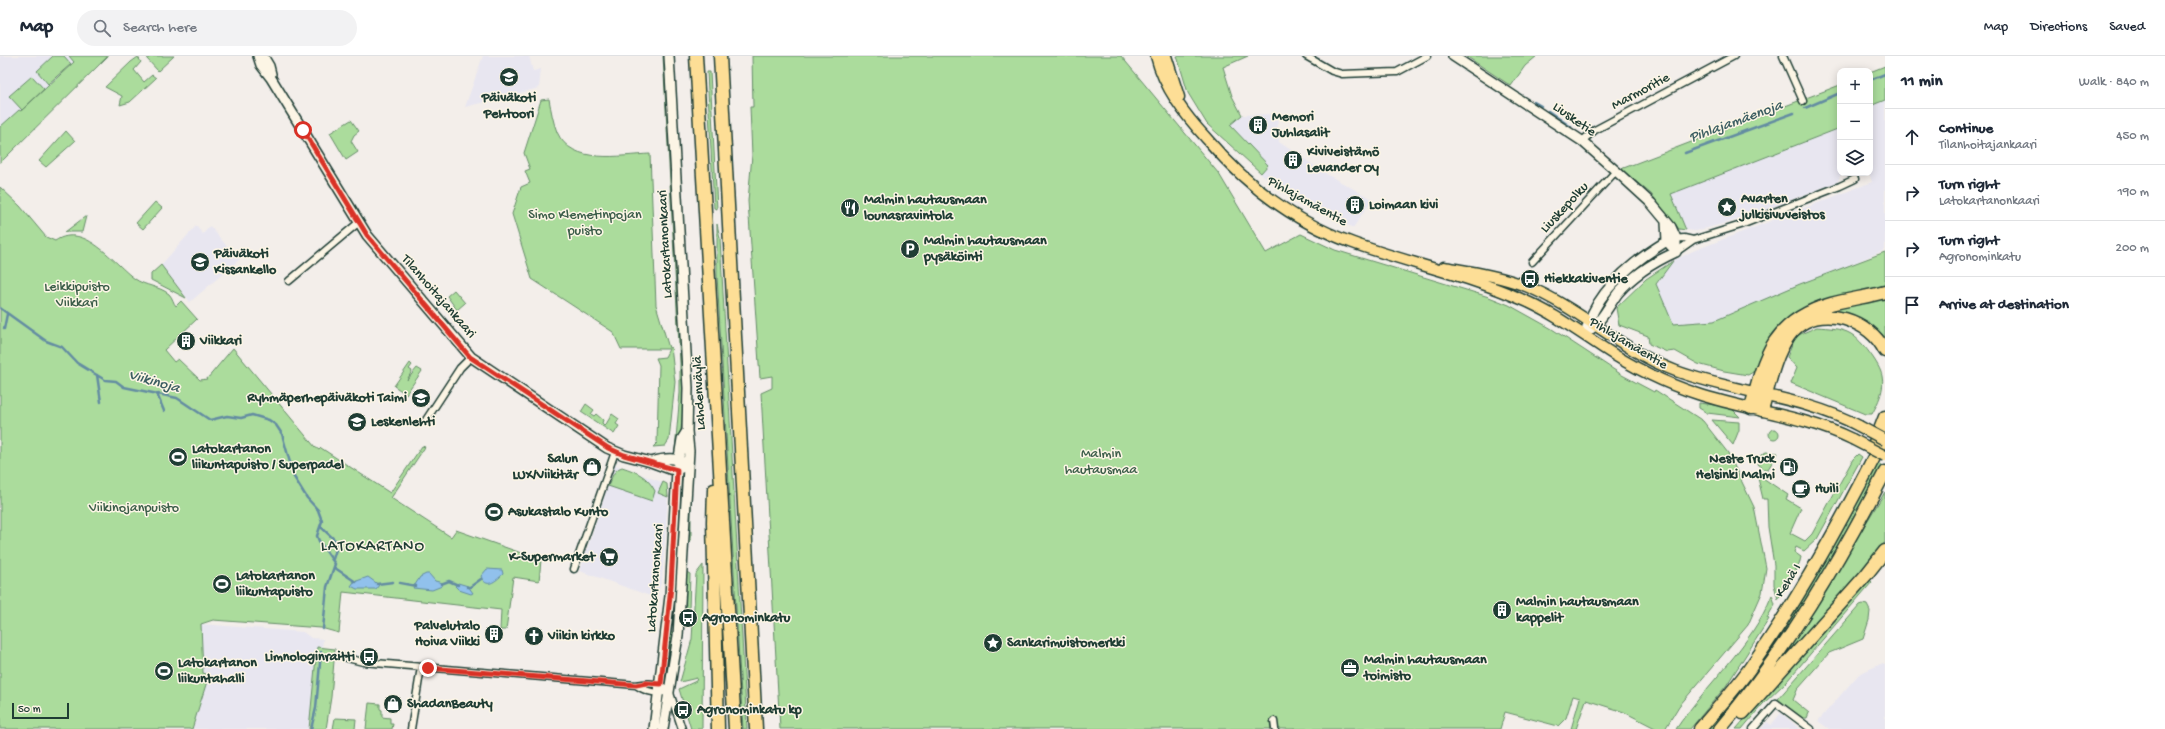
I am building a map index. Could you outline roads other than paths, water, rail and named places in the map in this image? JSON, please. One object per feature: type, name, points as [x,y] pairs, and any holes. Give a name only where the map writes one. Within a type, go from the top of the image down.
[{"type":"highway","name":"Lahdenväylä","points":[[696,56],[734,729]]},
{"type":"highway","points":[[720,56],[756,729]]},
{"type":"highway","points":[[1756,409],[1760,395],[1766,355],[1778,337],[1792,321],[1815,309],[1885,292]]},
{"type":"highway","points":[[1760,395],[1784,341],[1798,327],[1815,319],[1837,318],[1860,325],[1874,335],[1885,351]]},
{"type":"highway","points":[[1857,491],[1885,417]]},
{"type":"highway","name":"Kehä I","points":[[1700,729],[1749,668],[1818,563],[1885,436]]},
{"type":"highway","points":[[717,439],[713,522],[717,729]]},
{"type":"highway","points":[[1720,729],[1761,678],[1831,572],[1885,472]]},
{"type":"highway","points":[[1729,729],[1866,575],[1885,551]]},
{"type":"highway","points":[[752,656],[762,729]]},
{"type":"main road","name":"Pihlajamäentie","points":[[1156,56],[1167,86],[1193,123],[1218,153],[1247,182],[1265,196],[1325,231],[1352,243],[1522,299],[1584,334],[1630,364],[1661,380],[1697,394],[1831,429],[1885,456]]},
{"type":"main road","name":"Pihlajamäentie","points":[[1166,56],[1181,105]]},
{"type":"main road","name":"Pihlajamäentie","points":[[1407,260],[1501,277],[1528,287],[1651,360],[1675,371],[1711,383],[1820,410],[1859,426],[1885,440]]},
{"type":"street","name":"Tilanhoitajankaari","points":[[258,56],[261,65],[272,78],[358,223],[470,357],[615,452],[651,462],[660,467],[677,470]]},
{"type":"street","name":"Tilanhoitajankaari","points":[[263,56],[269,66],[272,78]]},
{"type":"street","name":"Latokartanonkaari","points":[[663,729],[678,636],[689,439],[687,431],[688,388],[669,56]]},
{"type":"street","points":[[1306,56],[1332,71],[1342,74],[1397,72],[1427,56]]},
{"type":"street","name":"Liusketie","points":[[1453,56],[1582,141],[1652,204],[1671,227],[1676,238]]},
{"type":"street","name":"Marmoritie","points":[[1582,141],[1596,130],[1734,56]]},
{"type":"street","points":[[1783,56],[1803,101]]},
{"type":"street","name":"Liuskepolku","points":[[1532,262],[1616,171]]},
{"type":"street","points":[[1584,334],[1619,292],[1635,276],[1656,261],[1676,252],[1693,240],[1741,225],[1840,186],[1854,179]]},
{"type":"street","points":[[1666,222],[1667,241],[1676,252]]},
{"type":"street","points":[[289,281],[358,223]]},
{"type":"street","points":[[1591,324],[1612,285],[1628,268],[1667,241],[1676,238],[1693,240]]},
{"type":"street","points":[[1676,238],[1676,252]]},
{"type":"street","points":[[426,420],[460,368],[470,357]]},
{"type":"street","name":"Latokartanonkaari","points":[[654,729],[660,689],[671,586],[677,470],[682,439],[687,431]]},
{"type":"street","points":[[574,569],[615,452]]},
{"type":"street","name":"Tilanhoitajankaari","points":[[651,462],[660,459],[679,459]]},
{"type":"street","points":[[679,459],[688,465]]},
{"type":"street","points":[[677,470],[688,465]]},
{"type":"street","points":[[347,658],[363,662],[636,685],[646,683],[660,689],[670,691],[682,729]]},
{"type":"street","points":[[411,729],[421,667]]},
{"type":"street","points":[[636,685],[644,691],[660,689]]},
{"type":"street","points":[[1753,729],[1776,703],[1811,729]]},
{"type":"street","points":[[1274,721],[1275,729]]},
{"type":"water","points":[[487,569],[502,570],[503,574],[491,583],[486,583],[481,576]]},
{"type":"water","points":[[429,574],[435,581],[443,583],[442,586],[432,590],[413,588],[420,577]]},
{"type":"water","points":[[368,577],[379,585],[376,589],[357,589],[351,586],[354,582]]},
{"type":"water","points":[[458,583],[468,586],[473,593],[471,594],[459,590],[455,586]]},
{"type":"waterway","name":"Pihlajamäenoja","points":[[1873,79],[1885,74]]},
{"type":"waterway","name":"Pihlajamäenoja","points":[[1805,108],[1837,94]]},
{"type":"waterway","points":[[1534,102],[1541,106]]},
{"type":"waterway","points":[[1548,111],[1571,127]]},
{"type":"waterway","name":"Pihlajamäenoja","points":[[1685,153],[1794,113]]},
{"type":"waterway","name":"Viikinoja","points":[[0,308],[46,341],[62,347],[77,363],[105,380],[116,381],[124,387],[177,398],[210,420],[227,416],[241,418],[252,415],[269,420],[276,425],[282,434],[294,477],[307,498],[318,510],[322,521],[317,536],[319,541],[335,564],[327,587],[323,629]]},
{"type":"waterway","points":[[4,329],[7,314]]},
{"type":"waterway","points":[[97,375],[101,402]]},
{"type":"waterway","points":[[157,394],[164,411]]},
{"type":"waterway","name":"Viikinoja","points":[[321,527],[338,543],[333,559]]},
{"type":"waterway","points":[[335,568],[356,582]]},
{"type":"waterway","points":[[467,587],[470,587],[481,579]]},
{"type":"waterway","points":[[441,584],[449,581],[458,585]]},
{"type":"waterway","points":[[377,584],[393,582]]},
{"type":"waterway","points":[[400,583],[416,586]]},
{"type":"waterway","name":"Viikinoja","points":[[311,729],[316,708],[321,652]]},
{"type":"place","name":"Päiväkoti Pehtoori","points":[[509,77]]},
{"type":"place","name":"Memori Juhlasalit","points":[[1258,125]]},
{"type":"place","name":"Kiviveistämö Levander Oy","points":[[1293,160]]},
{"type":"place","name":"Loimaan kivi","points":[[1355,205]]},
{"type":"place","name":"Avarten julkisivuveistos","points":[[1727,207]]},
{"type":"place","name":"Malmin hautausmaan lounasravintola","points":[[850,208]]},
{"type":"place","name":"Malmin hautausmaan pysäköinti","points":[[910,249]]},
{"type":"place","name":"Päiväkoti Kissankello","points":[[200,262]]},
{"type":"place","name":"Hiekkakiventie","points":[[1530,279]]},
{"type":"place","name":"Viikkari","points":[[186,341]]},
{"type":"place","name":"Ryhmäperhepäiväkoti Taimi","points":[[421,398]]},
{"type":"place","name":"Leskenlehti","points":[[357,422]]},
{"type":"place","name":"Latokartanon liikuntapuisto / Superpadel","points":[[178,457]]},
{"type":"place","name":"Salun LUX/Viikitär","points":[[592,467]]},
{"type":"place","name":"Neste Truck Helsinki Malmi","points":[[1789,467]]},
{"type":"place","name":"Huili","points":[[1801,489]]},
{"type":"place","name":"Asukastalo Kunto","points":[[494,512]]},
{"type":"place","name":"K-Supermarket","points":[[609,557]]},
{"type":"place","name":"Latokartanon liikuntapuisto","points":[[222,584]]},
{"type":"place","name":"Malmin hautausmaan kappelit","points":[[1502,610]]},
{"type":"place","name":"Agronominkatu","points":[[688,618]]},
{"type":"place","name":"Palvelutalo Hoiva Viikki","points":[[494,634]]},
{"type":"place","name":"Viikin kirkko","points":[[534,636]]},
{"type":"place","name":"Sankarimuistomerkki","points":[[993,643]]},
{"type":"place","name":"Limnologinraitti","points":[[369,657]]},
{"type":"place","name":"Malmin hautausmaan toimisto","points":[[1350,668]]},
{"type":"place","name":"Latokartanon liikuntahalli","points":[[164,671]]},
{"type":"place","name":"ShadanBeauty","points":[[393,704]]},
{"type":"place","name":"Agronominkatu kp","points":[[683,710]]},
{"type":"district","name":"LATOKARTANO","points":[[373,547]]},
{"type":"park label","name":"Simo Klemetinpojan puisto","points":[[585,224]]},
{"type":"park label","name":"Leikkipuisto Viikkari","points":[[77,296]]},
{"type":"park label","name":"Malmin hautausmaa","points":[[1101,462]]},
{"type":"park label","name":"Viikinojanpuisto","points":[[134,508]]}]
